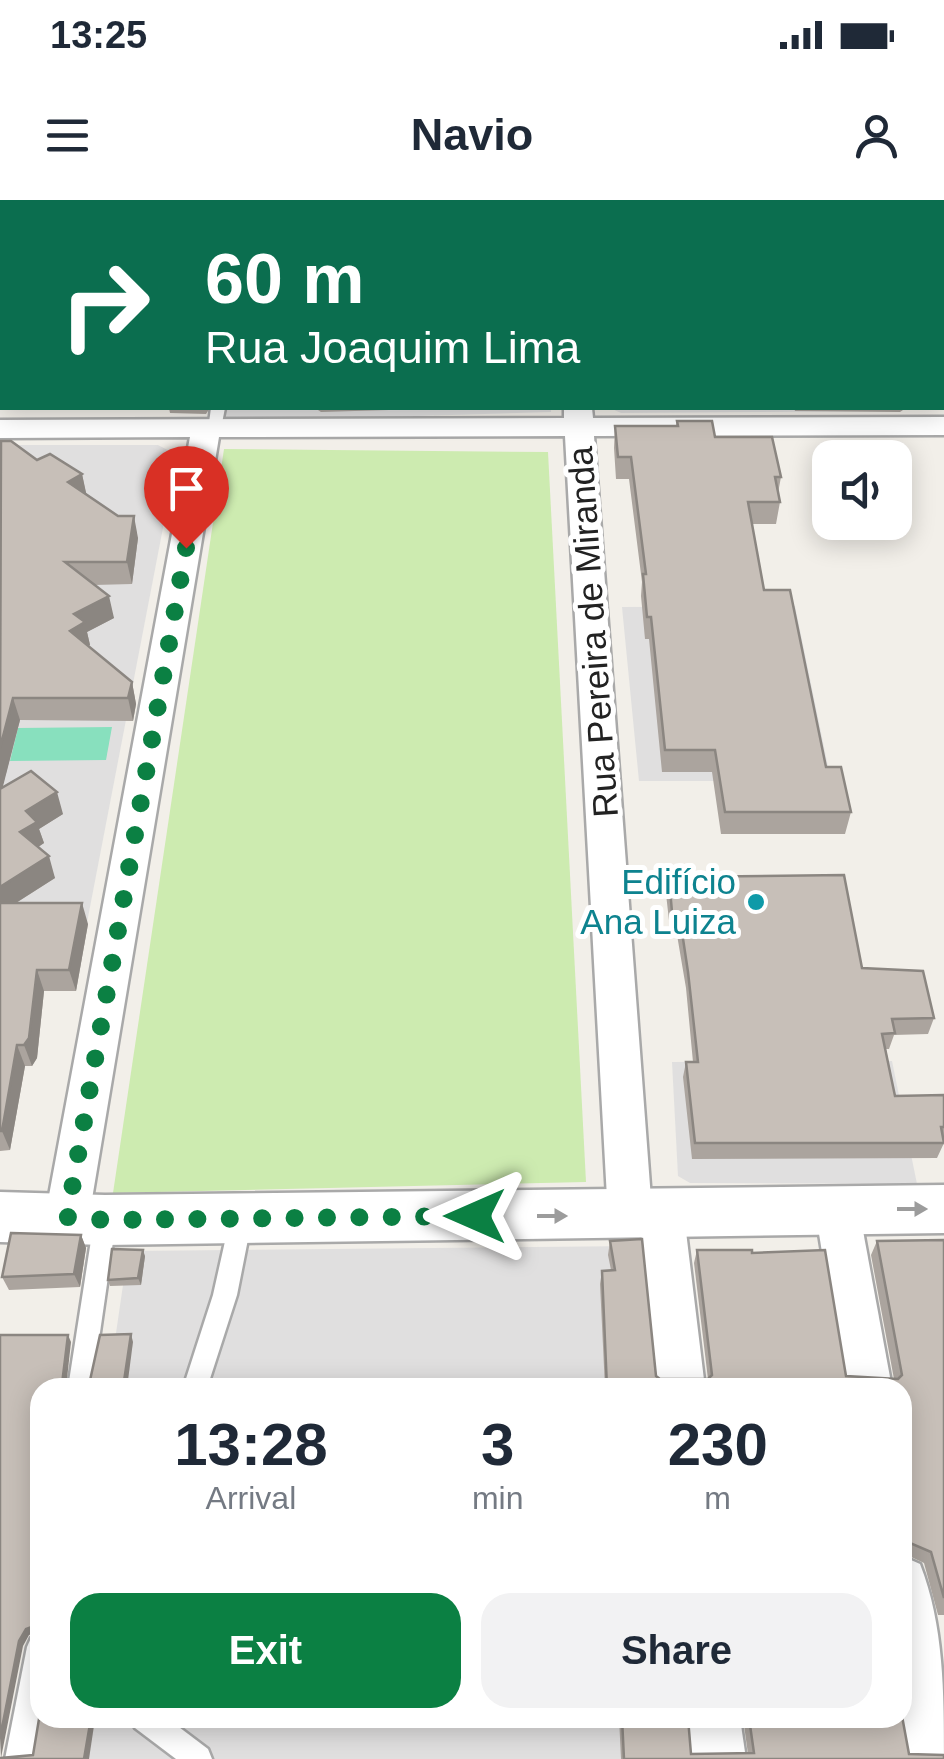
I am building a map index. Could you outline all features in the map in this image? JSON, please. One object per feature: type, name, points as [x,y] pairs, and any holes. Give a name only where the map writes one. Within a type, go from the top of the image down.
[{"type":"street","points":[[0,429],[578,417],[944,426]]},
{"type":"street","name":"Rua Pereira de Miranda","points":[[578,417],[646,1216],[679,1378]]},
{"type":"street","points":[[86,1219],[213,422]]},
{"type":"street","points":[[836,1209],[866,1378]]},
{"type":"street","points":[[0,1217],[646,1216],[836,1209],[944,1210]]},
{"type":"street","points":[[912,1633],[932,1759]]},
{"type":"street","points":[[714,1728],[718,1759]]},
{"type":"lane","points":[[197,1378],[224,1294],[241,1217]]},
{"type":"lane","points":[[80,1378],[86,1219]]},
{"type":"lane","points":[[19,1759],[30,1701]]},
{"type":"lane","points":[[158,1728],[198,1759]]},
{"type":"shaded area","points":[[226,410],[551,410],[551,412],[223,422]]},
{"type":"shaded area","points":[[614,410],[902,410],[900,411]]},
{"type":"shaded area","points":[[0,445],[158,445],[177,455],[74,990],[0,990]]},
{"type":"shaded area","points":[[795,606],[831,781],[639,781],[622,607]]},
{"type":"shaded area","points":[[892,1061],[917,1184],[690,1183],[678,1176],[672,1062]]},
{"type":"shaded area","points":[[638,1246],[648,1378],[109,1378],[128,1251]]},
{"type":"shaded area","points":[[57,1728],[676,1728],[678,1759],[52,1759]]},
{"type":"green space","points":[[224,449],[548,452],[586,1182],[113,1193]]},
{"type":"green space","points":[[112,727],[106,760],[10,761],[18,728]]},
{"type":"building","points":[[677,421],[712,421],[715,437],[772,437],[781,477],[775,477],[780,502],[748,502],[764,590],[790,590],[826,767],[841,767],[851,812],[725,812],[715,750],[665,750],[631,457],[618,457],[615,426],[678,426]]},
{"type":"building","points":[[1,441],[11,441],[37,460],[50,454],[82,474],[68,482],[118,516],[134,516],[127,562],[65,562],[109,596],[74,614],[85,622],[70,631],[132,682],[128,698],[13,698],[0,748]]},
{"type":"building","points":[[31,771],[57,792],[26,811],[37,822],[20,832],[49,856],[0,887],[0,789]]},
{"type":"building","points":[[844,875],[862,968],[923,971],[934,1018],[892,1019],[895,1033],[882,1034],[895,1096],[944,1095],[944,1143],[695,1143],[686,1062],[698,1062],[679,912],[672,912],[669,877]]},
{"type":"building","points":[[0,903],[82,903],[69,970],[37,970],[29,1038],[24,1045],[17,1045],[2,1131],[0,1131]]},
{"type":"building","points":[[11,1233],[81,1235],[74,1274],[2,1277]]},
{"type":"building","points":[[642,1239],[659,1378],[607,1378],[602,1271],[615,1270],[610,1241]]},
{"type":"building","points":[[944,1240],[944,1598],[931,1552],[912,1544],[912,1378],[899,1378],[902,1375],[877,1241]]},
{"type":"building","points":[[112,1249],[143,1250],[138,1278],[108,1280]]},
{"type":"building","points":[[697,1250],[825,1250],[846,1376],[881,1378],[709,1378],[712,1375]]},
{"type":"building","points":[[131,1334],[124,1378],[91,1378],[100,1335]]},
{"type":"building","points":[[0,1335],[68,1335],[63,1378],[30,1378],[30,1628],[19,1641],[0,1738]]},
{"type":"building","points":[[38,1728],[89,1728],[84,1759],[0,1759],[33,1755]]},
{"type":"building","points":[[622,1728],[689,1728],[691,1754],[754,1753],[750,1728],[904,1728],[909,1754],[944,1755],[944,1759],[624,1759]]},
{"type":"place","name":"Edifício Ana Luiza","points":[[756,902]]},
{"type":"route","points":[[186,548],[67,1217],[105,1220],[475,1216]]}]
